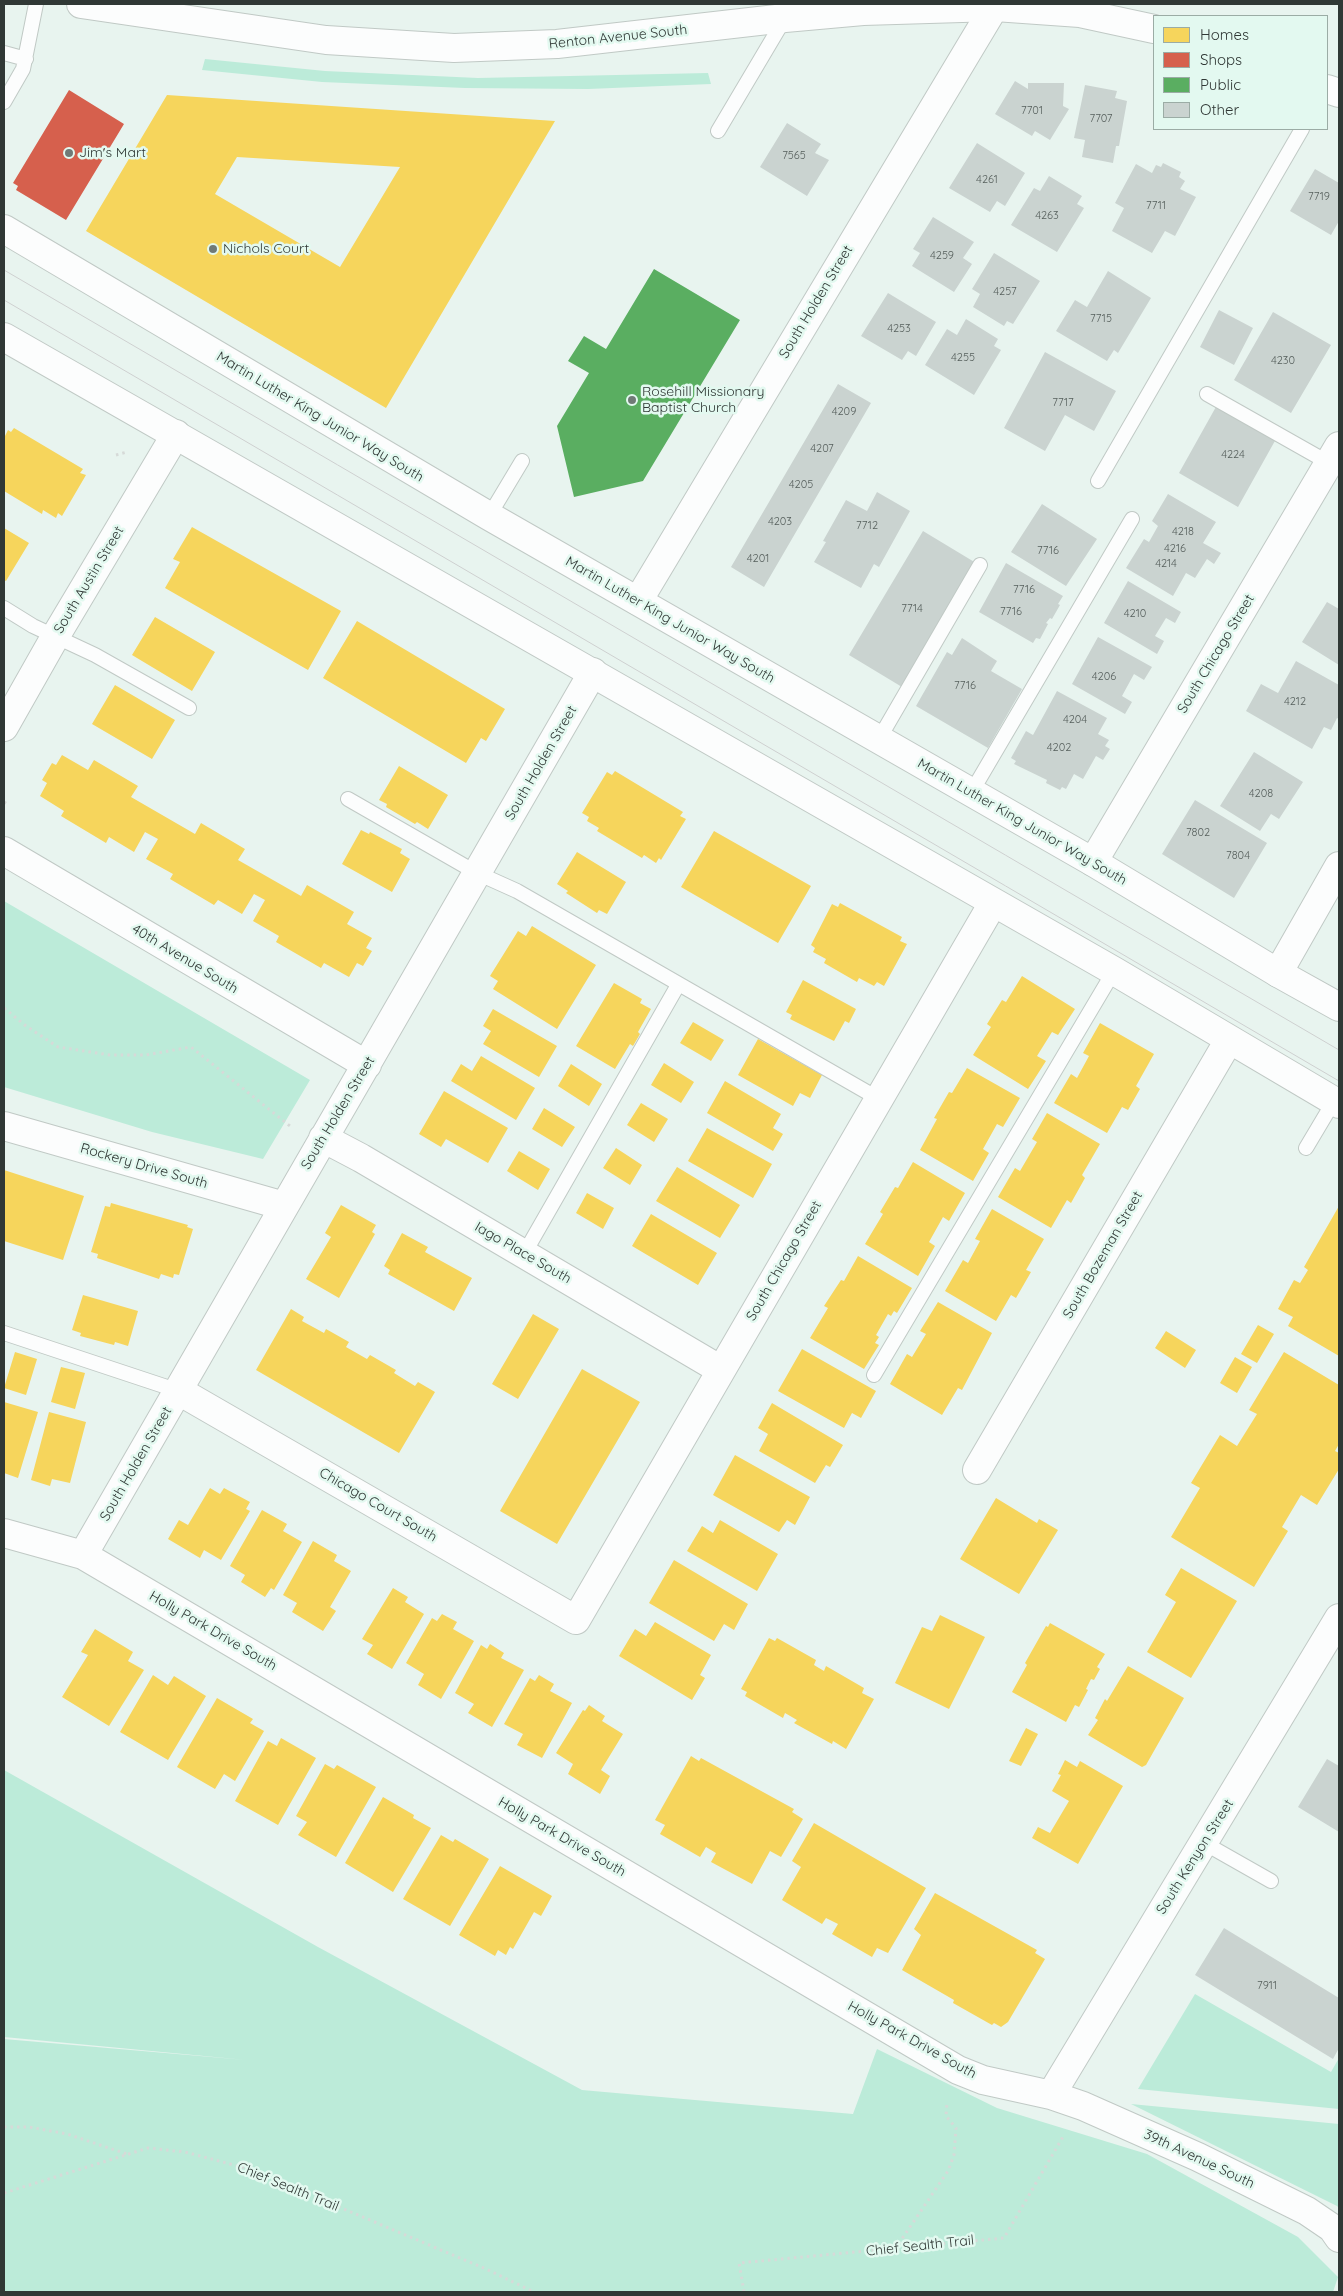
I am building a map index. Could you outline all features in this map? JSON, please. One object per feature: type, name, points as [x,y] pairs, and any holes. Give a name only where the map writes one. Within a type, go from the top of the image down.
[{"type":"street","name":"Renton Avenue South","points":[[81,4],[326,40],[454,48],[557,44],[863,8],[996,5],[1080,13],[1153,29]]},
{"type":"street","name":"South Holden Street","points":[[638,600],[996,5]]},
{"type":"street","name":"Martin Luther King Junior Way South","points":[[4,229],[489,516],[1093,862],[1278,973],[1339,1007]]},
{"type":"street","points":[[4,337],[1114,971],[1337,1103]]},
{"type":"street","name":"South Austin Street","points":[[4,727],[55,637],[176,434]]},
{"type":"street","name":"South Chicago Street","points":[[1093,862],[1334,455]]},
{"type":"street","name":"South Holden Street","points":[[83,1555],[593,672]]},
{"type":"street","name":"40th Avenue South","points":[[4,851],[367,1065]]},
{"type":"street","points":[[1278,973],[1339,866]]},
{"type":"street","name":"South Chicago Street","points":[[576,1620],[993,903]]},
{"type":"street","name":"South Bozeman Street","points":[[977,1470],[1229,1040]]},
{"type":"street","name":"Rockery Drive South","points":[[4,1126],[284,1206]]},
{"type":"street","name":"Iago Place South","points":[[323,1138],[362,1158],[721,1370]]},
{"type":"street","name":"Chicago Court South","points":[[179,1390],[576,1620]]},
{"type":"street","points":[[4,1533],[83,1555]]},
{"type":"street","name":"Holly Park Drive South","points":[[83,1555],[958,2070],[983,2080],[1051,2095]]},
{"type":"street","name":"South Kenyon Street","points":[[1051,2095],[1339,1618]]},
{"type":"street","name":"39th Avenue South","points":[[1051,2095],[1083,2106],[1198,2157],[1307,2211],[1332,2228],[1339,2238]]},
{"type":"lane","points":[[4,102],[23,69],[36,4]]},
{"type":"lane","points":[[718,131],[785,18]]},
{"type":"lane","points":[[4,53],[26,59]]},
{"type":"lane","points":[[1098,481],[1301,130]]},
{"type":"lane","points":[[1207,394],[1334,455]]},
{"type":"lane","points":[[489,516],[522,461]]},
{"type":"lane","points":[[971,793],[1132,520]]},
{"type":"lane","points":[[879,739],[980,565]]},
{"type":"lane","points":[[4,608],[55,637],[95,655],[189,708]]},
{"type":"lane","points":[[348,799],[477,873],[517,891],[879,1099]]},
{"type":"lane","points":[[874,1375],[1114,971]]},
{"type":"lane","points":[[524,1254],[678,985]]},
{"type":"lane","points":[[1306,1148],[1337,1103]]},
{"type":"lane","points":[[4,1333],[179,1390]]},
{"type":"lane","points":[[1204,1843],[1271,1882]]},
{"type":"path","points":[[116,455],[130,451]]},
{"type":"path","points":[[4,802],[9,804]]},
{"type":"path","points":[[4,1008],[26,1026],[58,1047],[110,1055],[137,1055],[191,1047],[290,1126]]},
{"type":"path","points":[[894,2249],[937,2188],[951,2163],[957,2138],[956,2128],[946,2116],[945,2106],[948,2099],[952,2098]]},
{"type":"path","points":[[4,2127],[29,2127],[67,2134],[128,2154]]},
{"type":"path","name":"Chief Sealth Trail","points":[[744,2292],[739,2263],[1004,2238],[1069,2128]]},
{"type":"path","name":"Chief Sealth Trail","points":[[4,2193],[148,2148],[185,2152],[249,2169],[486,2269],[534,2292]]},
{"type":"green space","points":[[205,59],[325,71],[478,78],[708,73],[711,84],[588,89],[465,88],[322,82],[202,70]]},
{"type":"green space","points":[[4,901],[310,1080],[263,1159],[152,1132],[4,1087]]},
{"type":"green space","points":[[4,1770],[318,1947],[582,2090],[853,2114],[877,2049],[997,2108],[1147,2154],[1298,2237],[1338,2277],[1333,2292],[4,2292],[4,2039],[246,2060],[4,2037]]},
{"type":"green space","points":[[1195,1994],[1331,2072],[1339,2058],[1339,2109],[1138,2089]]},
{"type":"green space","points":[[1131,2104],[1339,2124],[1339,2208],[1337,2206]]},
{"type":"building: Homes","name":"Nichols Court","points":[[167,95],[555,121],[386,408],[86,231]],"holes":[[[237,157],[400,167],[340,267],[215,194]]]},
{"type":"building: Homes","points":[[14,428],[83,469],[80,473],[86,475],[62,516],[58,513],[56,518],[43,510],[42,514],[4,491],[4,438],[8,430],[11,432]]},
{"type":"building: Homes","points":[[192,527],[341,611],[308,670],[165,588],[180,562],[173,559]]},
{"type":"building: Homes","points":[[4,528],[29,543],[6,581],[4,580]]},
{"type":"building: Homes","points":[[155,617],[215,652],[192,691],[132,655]]},
{"type":"building: Homes","points":[[357,621],[505,709],[486,741],[481,738],[466,763],[323,678]]},
{"type":"building: Homes","points":[[115,685],[175,720],[152,759],[92,724]]},
{"type":"building: Homes","points":[[62,755],[88,770],[94,760],[138,786],[131,797],[195,834],[201,823],[245,849],[238,860],[301,896],[307,885],[354,912],[347,924],[372,938],[366,948],[372,951],[363,966],[357,963],[349,977],[324,963],[321,968],[276,942],[279,936],[253,921],[265,900],[254,894],[242,914],[218,900],[214,905],[170,879],[173,874],[146,859],[158,839],[145,832],[134,852],[109,837],[106,843],[61,816],[64,811],[40,796],[47,783],[42,780],[52,763],[56,765]]},
{"type":"building: Homes","points":[[399,766],[448,795],[428,829],[417,822],[415,824],[386,807],[387,804],[379,800]]},
{"type":"building: Homes","points":[[615,771],[683,812],[680,816],[686,819],[661,860],[659,858],[656,863],[644,855],[642,858],[597,831],[599,828],[587,821],[589,817],[582,813],[607,772],[612,775]]},
{"type":"building: Homes","points":[[361,830],[369,834],[370,832],[402,849],[400,853],[410,859],[392,892],[342,864]]},
{"type":"building: Homes","points":[[714,831],[811,886],[778,943],[681,887]]},
{"type":"building: Homes","points":[[577,852],[626,882],[607,914],[599,910],[597,913],[566,893],[568,891],[557,884]]},
{"type":"building: Homes","points":[[840,903],[902,937],[900,941],[907,944],[884,986],[877,982],[874,986],[859,978],[857,982],[824,963],[826,959],[813,952],[815,948],[811,945],[832,904],[838,907]]},
{"type":"building: Homes","points":[[532,926],[596,965],[557,1029],[493,989],[498,981],[490,976],[518,931],[526,936]]},
{"type":"building: Homes","points":[[1022,976],[1075,1009],[1058,1035],[1052,1032],[1037,1056],[1046,1061],[1028,1089],[973,1055],[991,1027],[987,1024],[1002,1000],[1006,1002]]},
{"type":"building: Homes","points":[[803,980],[856,1009],[849,1023],[845,1021],[834,1041],[790,1019],[792,1015],[786,1012]]},
{"type":"building: Homes","points":[[614,983],[642,999],[640,1003],[651,1009],[638,1032],[640,1034],[633,1046],[630,1044],[615,1069],[576,1046]]},
{"type":"building: Homes","points":[[493,1009],[557,1046],[539,1077],[483,1044],[491,1031],[483,1026]]},
{"type":"building: Homes","points":[[693,1022],[724,1040],[711,1061],[680,1043]]},
{"type":"building: Homes","points":[[1100,1023],[1154,1054],[1136,1086],[1140,1089],[1128,1110],[1122,1107],[1107,1133],[1054,1103],[1071,1074],[1077,1078],[1089,1056],[1083,1053]]},
{"type":"building: Homes","points":[[758,1039],[822,1075],[810,1098],[800,1093],[793,1106],[738,1075]]},
{"type":"building: Homes","points":[[481,1056],[535,1088],[516,1120],[451,1081],[461,1064],[472,1071]]},
{"type":"building: Homes","points":[[664,1063],[694,1082],[681,1103],[651,1085]]},
{"type":"building: Homes","points":[[571,1064],[602,1084],[589,1106],[558,1086]]},
{"type":"building: Homes","points":[[967,1068],[1020,1098],[1003,1127],[997,1124],[983,1149],[989,1153],[973,1181],[920,1150],[937,1119],[934,1118],[949,1092],[952,1093]]},
{"type":"building: Homes","points":[[725,1081],[781,1114],[773,1128],[783,1134],[773,1151],[707,1113]]},
{"type":"building: Homes","points":[[444,1091],[508,1128],[488,1163],[446,1139],[441,1147],[419,1134]]},
{"type":"building: Homes","points":[[641,1103],[668,1119],[654,1142],[627,1125]]},
{"type":"building: Homes","points":[[544,1108],[575,1127],[562,1147],[532,1129]]},
{"type":"building: Homes","points":[[1047,1113],[1100,1144],[1082,1175],[1085,1178],[1071,1203],[1067,1200],[1051,1228],[998,1197],[1015,1168],[1020,1171],[1037,1142],[1032,1139]]},
{"type":"building: Homes","points":[[707,1128],[772,1164],[753,1198],[688,1161]]},
{"type":"building: Homes","points":[[616,1148],[642,1165],[630,1185],[603,1168]]},
{"type":"building: Homes","points":[[519,1151],[550,1169],[538,1190],[507,1171]]},
{"type":"building: Homes","points":[[913,1162],[965,1193],[949,1221],[943,1217],[929,1242],[935,1246],[918,1276],[865,1244],[883,1214],[880,1212],[895,1187],[898,1188]]},
{"type":"building: Homes","points":[[677,1167],[740,1205],[720,1238],[656,1201]]},
{"type":"building: Homes","points":[[4,1170],[84,1196],[63,1260],[4,1241]]},
{"type":"building: Homes","points":[[587,1193],[614,1208],[603,1229],[576,1213]]},
{"type":"building: Homes","points":[[111,1203],[188,1225],[187,1227],[193,1229],[179,1275],[174,1274],[173,1278],[161,1274],[159,1279],[97,1258],[98,1254],[91,1252],[105,1206],[110,1207]]},
{"type":"building: Homes","points":[[341,1205],[376,1225],[372,1232],[375,1234],[339,1298],[306,1279],[331,1237],[325,1233]]},
{"type":"building: Homes","points":[[1339,1206],[1339,1356],[1288,1326],[1293,1317],[1278,1309],[1294,1280],[1300,1283],[1308,1270],[1304,1267]]},
{"type":"building: Homes","points":[[992,1209],[1044,1239],[1026,1270],[1031,1272],[1016,1298],[1011,1295],[996,1321],[945,1291],[963,1260],[968,1263],[980,1241],[975,1239]]},
{"type":"building: Homes","points":[[651,1214],[717,1253],[698,1285],[632,1246]]},
{"type":"building: Homes","points":[[402,1233],[428,1247],[425,1252],[472,1278],[454,1311],[388,1274],[390,1270],[384,1266]]},
{"type":"building: Homes","points":[[858,1256],[912,1288],[897,1313],[894,1311],[891,1316],[888,1314],[876,1335],[879,1337],[875,1343],[879,1345],[864,1369],[810,1338],[828,1308],[824,1306],[841,1280],[844,1281]]},
{"type":"building: Homes","points":[[83,1295],[138,1311],[128,1346],[115,1342],[114,1345],[80,1336],[81,1333],[72,1330]]},
{"type":"building: Homes","points":[[938,1302],[992,1333],[962,1390],[958,1388],[942,1415],[890,1384],[907,1354],[912,1357],[926,1334],[920,1331]]},
{"type":"building: Homes","points":[[291,1309],[304,1317],[302,1321],[324,1333],[326,1329],[349,1342],[346,1347],[367,1359],[370,1355],[396,1370],[394,1373],[415,1386],[418,1382],[435,1392],[399,1453],[256,1370]]},
{"type":"building: Homes","points":[[533,1314],[559,1329],[518,1399],[492,1384]]},
{"type":"building: Homes","points":[[1258,1325],[1274,1334],[1257,1363],[1241,1354]]},
{"type":"building: Homes","points":[[1166,1331],[1196,1350],[1185,1368],[1155,1348]]},
{"type":"building: Homes","points":[[802,1349],[876,1391],[861,1418],[852,1413],[844,1428],[778,1391]]},
{"type":"building: Homes","points":[[15,1352],[37,1359],[26,1395],[4,1388]]},
{"type":"building: Homes","points":[[1284,1352],[1339,1385],[1339,1444],[1335,1451],[1339,1453],[1339,1469],[1317,1505],[1301,1495],[1282,1527],[1288,1531],[1254,1587],[1171,1537],[1200,1488],[1191,1483],[1220,1435],[1237,1446],[1257,1414],[1249,1410]]},
{"type":"building: Homes","points":[[1235,1357],[1252,1367],[1237,1393],[1220,1383]]},
{"type":"building: Homes","points":[[61,1367],[85,1373],[75,1409],[51,1402]]},
{"type":"building: Homes","points":[[582,1369],[640,1402],[557,1544],[500,1511]]},
{"type":"building: Homes","points":[[4,1402],[38,1412],[18,1478],[4,1473]]},
{"type":"building: Homes","points":[[772,1403],[843,1445],[830,1467],[826,1465],[815,1483],[759,1451],[768,1434],[758,1428]]},
{"type":"building: Homes","points":[[49,1412],[86,1422],[70,1483],[52,1479],[50,1486],[31,1480]]},
{"type":"building: Homes","points":[[735,1455],[810,1497],[795,1525],[787,1520],[779,1532],[713,1495]]},
{"type":"building: Homes","points":[[210,1488],[220,1494],[224,1488],[250,1502],[246,1509],[250,1511],[221,1560],[204,1550],[200,1558],[168,1539],[179,1520],[188,1525]]},
{"type":"building: Homes","points":[[996,1498],[1037,1523],[1039,1519],[1058,1530],[1019,1594],[960,1559]]},
{"type":"building: Homes","points":[[262,1510],[287,1524],[283,1531],[302,1542],[274,1590],[271,1588],[265,1597],[241,1582],[245,1575],[230,1566]]},
{"type":"building: Homes","points":[[720,1520],[778,1554],[757,1591],[687,1551],[702,1526],[713,1533]]},
{"type":"building: Homes","points":[[313,1541],[337,1555],[334,1561],[351,1571],[330,1607],[336,1611],[323,1631],[292,1612],[297,1603],[283,1595]]},
{"type":"building: Homes","points":[[674,1560],[748,1604],[734,1630],[724,1624],[714,1641],[649,1603]]},
{"type":"building: Homes","points":[[1181,1568],[1237,1601],[1191,1678],[1147,1652],[1176,1602],[1165,1595]]},
{"type":"building: Homes","points":[[393,1588],[408,1597],[405,1602],[424,1614],[392,1669],[367,1654],[373,1645],[362,1639]]},
{"type":"building: Homes","points":[[442,1614],[457,1622],[453,1629],[474,1641],[441,1699],[418,1685],[424,1674],[406,1663],[432,1618],[437,1621]]},
{"type":"building: Homes","points":[[940,1615],[985,1637],[949,1709],[895,1683],[922,1627],[932,1631]]},
{"type":"building: Homes","points":[[655,1622],[711,1655],[700,1675],[705,1678],[692,1700],[619,1656],[635,1629],[646,1636]]},
{"type":"building: Homes","points":[[1050,1623],[1105,1654],[1097,1667],[1100,1669],[1094,1680],[1091,1679],[1086,1689],[1088,1690],[1079,1707],[1075,1705],[1066,1722],[1012,1692],[1027,1665],[1025,1663],[1046,1626],[1048,1627]]},
{"type":"building: Homes","points":[[95,1629],[133,1652],[128,1661],[144,1670],[109,1726],[62,1697],[88,1655],[81,1652]]},
{"type":"building: Homes","points":[[769,1638],[775,1641],[777,1638],[816,1660],[814,1665],[824,1671],[826,1666],[864,1688],[862,1693],[874,1699],[846,1749],[833,1741],[832,1744],[794,1723],[797,1720],[785,1713],[783,1718],[745,1696],[747,1692],[741,1689]]},
{"type":"building: Homes","points":[[490,1644],[504,1653],[501,1658],[524,1670],[492,1727],[468,1713],[474,1704],[455,1693],[481,1645],[487,1649]]},
{"type":"building: Homes","points":[[1128,1666],[1184,1698],[1146,1765],[1142,1767],[1088,1735],[1098,1720],[1095,1718],[1105,1699],[1107,1701]]},
{"type":"building: Homes","points":[[153,1675],[168,1685],[174,1676],[206,1696],[168,1760],[120,1732]]},
{"type":"building: Homes","points":[[539,1675],[554,1684],[550,1691],[572,1703],[542,1758],[517,1745],[523,1734],[504,1724],[530,1678],[535,1681]]},
{"type":"building: Homes","points":[[217,1698],[253,1719],[250,1723],[264,1731],[235,1781],[224,1774],[215,1789],[177,1767]]},
{"type":"building: Homes","points":[[589,1705],[605,1716],[602,1721],[623,1734],[601,1770],[610,1776],[600,1794],[568,1774],[573,1764],[556,1753],[583,1710],[585,1711]]},
{"type":"building: Homes","points":[[1026,1728],[1038,1734],[1021,1766],[1009,1761]]},
{"type":"building: Homes","points":[[281,1738],[316,1758],[278,1825],[235,1801],[268,1741],[277,1746]]},
{"type":"building: Homes","points":[[691,1756],[699,1761],[701,1758],[794,1809],[792,1812],[803,1819],[781,1857],[770,1851],[752,1884],[711,1862],[716,1853],[706,1847],[700,1857],[660,1834],[665,1825],[655,1820]]},
{"type":"building: Homes","points":[[1065,1760],[1077,1767],[1080,1761],[1123,1786],[1078,1864],[1032,1838],[1038,1827],[1050,1833],[1069,1801],[1052,1791],[1061,1775],[1058,1774]]},
{"type":"building: Homes","points":[[325,1764],[334,1769],[337,1765],[376,1787],[336,1857],[298,1835],[307,1822],[296,1816]]},
{"type":"building: Homes","points":[[383,1797],[414,1815],[413,1818],[431,1828],[393,1892],[345,1863]]},
{"type":"building: Homes","points":[[814,1823],[926,1888],[888,1953],[877,1948],[872,1957],[832,1934],[838,1924],[826,1918],[822,1924],[782,1900],[801,1867],[792,1861]]},
{"type":"building: Homes","points":[[441,1835],[453,1842],[455,1839],[489,1859],[450,1926],[403,1899]]},
{"type":"building: Homes","points":[[500,1866],[552,1896],[541,1916],[534,1912],[513,1949],[510,1947],[506,1955],[498,1950],[495,1956],[459,1935]]},
{"type":"building: Homes","points":[[935,1893],[1037,1950],[1035,1953],[1045,1959],[1008,2022],[1001,2027],[994,2023],[992,2025],[953,2003],[954,2000],[902,1970],[921,1935],[914,1929]]},
{"type":"building: Shops","name":"Jim's Mart","points":[[69,90],[124,124],[66,220],[16,190],[18,186],[13,183]]},
{"type":"building: Public","name":"Rosehill Missionary Baptist Church","points":[[654,269],[740,320],[643,481],[574,497],[557,426],[589,373],[568,361],[584,336],[606,349]]},
{"type":"building: Other","points":[[1015,81],[1028,89],[1028,83],[1064,83],[1063,106],[1069,109],[1050,140],[1035,131],[1032,136],[995,114]]},
{"type":"building: Other","points":[[1085,85],[1117,91],[1115,98],[1127,101],[1119,146],[1116,146],[1113,163],[1082,157],[1085,140],[1074,138]]},
{"type":"building: Other","points":[[787,123],[821,144],[815,153],[829,160],[807,196],[760,167]]},
{"type":"building: Other","points":[[977,143],[1025,173],[1005,206],[997,201],[990,212],[949,188]]},
{"type":"building: Other","points":[[1163,163],[1181,172],[1179,177],[1185,181],[1180,189],[1196,197],[1175,236],[1165,231],[1152,253],[1112,231],[1124,208],[1115,203],[1136,164],[1152,173],[1156,165],[1161,167]]},
{"type":"building: Other","points":[[1315,169],[1339,183],[1339,221],[1331,235],[1290,211]]},
{"type":"building: Other","points":[[1049,176],[1082,196],[1077,204],[1084,208],[1057,252],[1011,225],[1034,188],[1040,191]]},
{"type":"building: Other","points":[[933,217],[974,242],[963,258],[972,264],[954,292],[912,266],[920,253],[913,249]]},
{"type":"building: Other","points":[[994,253],[1040,281],[1013,324],[1007,321],[1004,326],[973,307],[980,294],[972,289]]},
{"type":"building: Other","points":[[1108,271],[1151,298],[1118,353],[1114,350],[1107,361],[1056,331],[1075,300],[1087,307]]},
{"type":"building: Other","points":[[888,293],[936,322],[916,356],[908,351],[902,360],[861,336]]},
{"type":"building: Other","points":[[1219,310],[1253,328],[1234,365],[1200,347]]},
{"type":"building: Other","points":[[1273,312],[1331,345],[1291,413],[1234,380]]},
{"type":"building: Other","points":[[966,319],[998,339],[994,346],[1001,350],[974,395],[925,365],[947,329],[957,335]]},
{"type":"building: Other","points":[[1045,352],[1116,391],[1094,431],[1065,415],[1045,451],[1004,428]]},
{"type":"building: Other","points":[[838,384],[871,403],[764,587],[731,567]]},
{"type":"building: Other","points":[[1217,405],[1276,439],[1238,507],[1179,473]]},
{"type":"building: Other","points":[[877,492],[910,511],[879,567],[874,564],[861,588],[814,562],[826,542],[823,541],[846,500],[867,511]]},
{"type":"building: Other","points":[[1168,494],[1216,522],[1203,543],[1221,553],[1214,564],[1207,559],[1195,578],[1186,573],[1173,596],[1126,568],[1144,539],[1149,542],[1158,526],[1152,521]]},
{"type":"building: Other","points":[[1042,504],[1097,539],[1066,586],[1011,552]]},
{"type":"building: Other","points":[[923,531],[976,563],[902,687],[849,655]]},
{"type":"building: Other","points":[[1006,563],[1063,596],[1052,619],[1050,618],[1046,623],[1048,624],[1040,639],[1036,638],[1033,643],[979,612]]},
{"type":"building: Other","points":[[1128,581],[1181,612],[1175,623],[1166,618],[1155,636],[1164,641],[1157,654],[1104,623]]},
{"type":"building: Other","points":[[1327,602],[1339,609],[1339,665],[1302,642]]},
{"type":"building: Other","points":[[1098,637],[1152,667],[1144,680],[1134,674],[1122,696],[1132,702],[1125,714],[1072,684]]},
{"type":"building: Other","points":[[962,638],[997,661],[991,671],[1022,689],[988,748],[916,706],[947,652],[952,655]]},
{"type":"building: Other","points":[[1296,661],[1339,685],[1339,719],[1337,718],[1331,730],[1324,727],[1312,749],[1246,711],[1261,684],[1278,693]]},
{"type":"building: Other","points":[[1057,691],[1107,718],[1098,734],[1109,740],[1105,746],[1110,749],[1103,760],[1096,756],[1083,779],[1074,774],[1066,789],[1062,787],[1060,790],[1046,783],[1047,780],[1014,764],[1016,761],[1011,758],[1026,731],[1033,735]]},
{"type":"building: Other","points":[[1254,752],[1303,782],[1279,819],[1271,814],[1260,831],[1220,806]]},
{"type":"building: Other","points":[[1195,800],[1267,843],[1234,898],[1162,854]]},
{"type":"building: Other","points":[[1327,1759],[1339,1766],[1339,1832],[1298,1807]]},
{"type":"building: Other","points":[[1224,1928],[1339,1998],[1339,2048],[1333,2059],[1195,1975]]},
{"type":"tram line","points":[[4,270],[1339,1050]]},
{"type":"tram line","points":[[4,300],[1339,1081]]},
{"type":"place","name":"Jim's Mart","points":[[69,153]]},
{"type":"place","name":"Nichols Court","points":[[213,249]]},
{"type":"place","name":"Rosehill Missionary Baptist Church","points":[[632,400]]}]
